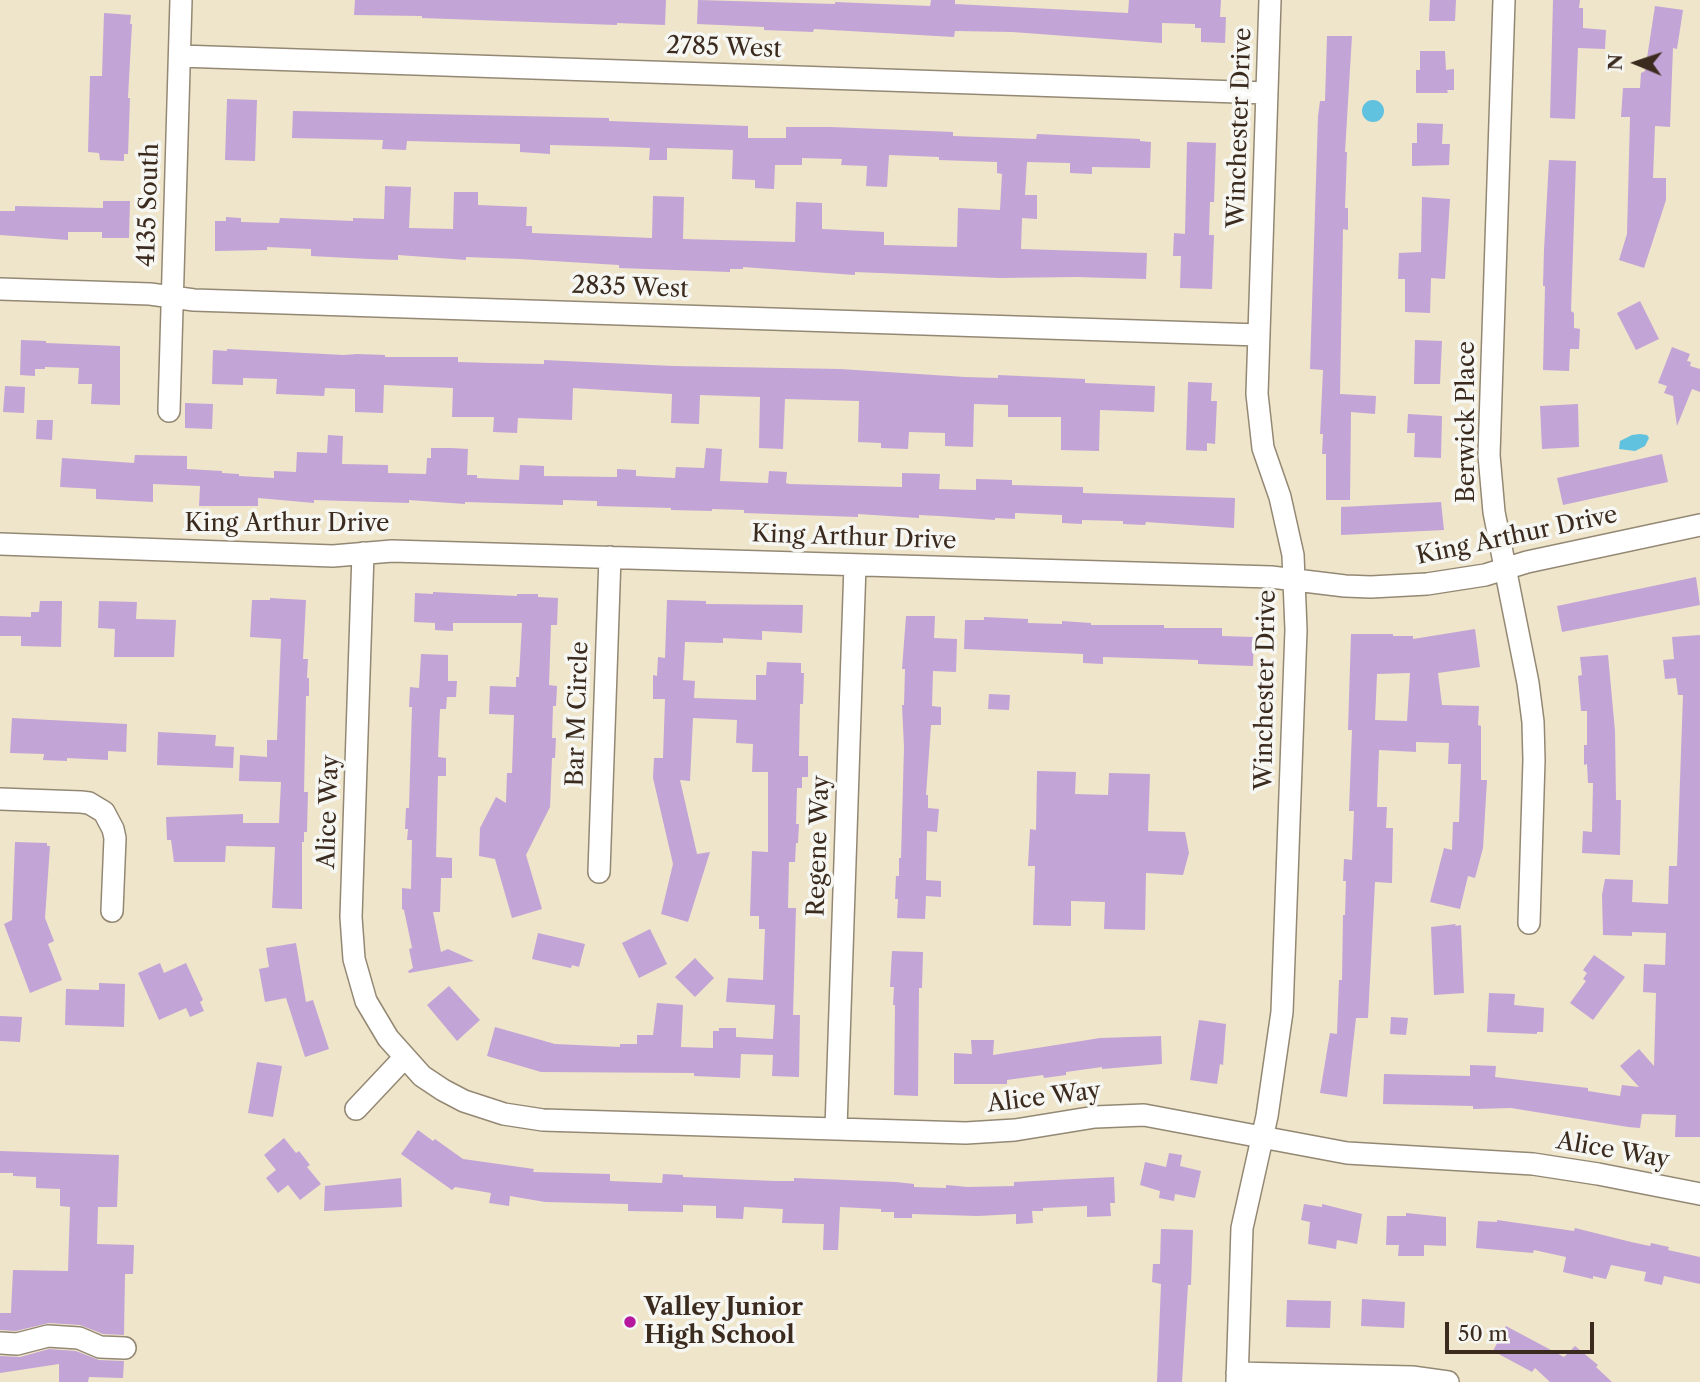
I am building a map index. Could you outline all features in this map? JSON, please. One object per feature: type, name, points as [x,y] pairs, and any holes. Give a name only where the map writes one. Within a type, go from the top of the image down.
[{"type":"street","name":"4135 South","points":[[169,411],[181,0]]},
{"type":"street","name":"Winchester Drive","points":[[1237,1377],[1242,1228],[1273,1082],[1283,989],[1296,630],[1295,580],[1286,520],[1259,430],[1257,394],[1270,0]]},
{"type":"street","name":"Berwick Place","points":[[1504,0],[1489,434],[1493,512],[1528,683],[1534,741],[1529,923]]},
{"type":"street","name":"2785 West","points":[[180,56],[1267,93]]},
{"type":"street","name":"2835 West","points":[[0,289],[150,294],[222,301],[1259,335]]},
{"type":"street","name":"King Arthur Drive","points":[[0,544],[333,556],[392,551],[610,557],[1257,577],[1345,586],[1399,586],[1454,580],[1700,525]]},
{"type":"street","name":"Alice Way","points":[[363,553],[352,938],[359,981],[376,1021],[404,1058],[422,1076],[464,1101],[523,1118],[991,1132],[1095,1117],[1144,1115],[1365,1156],[1499,1161],[1564,1168],[1700,1194]]},
{"type":"street","name":"Bar M Circle","points":[[599,872],[610,557]]},
{"type":"street","name":"Regene Way","points":[[836,1128],[855,565]]},
{"type":"street","points":[[0,799],[81,802],[89,803],[104,812],[110,820],[115,838],[112,911]]},
{"type":"street","points":[[356,1109],[404,1058]]},
{"type":"street","points":[[0,1343],[17,1344],[48,1336],[79,1338],[100,1347],[125,1348]]},
{"type":"street","points":[[1237,1377],[1412,1377],[1448,1382]]},
{"type":"water","points":[[1373,100],[1381,103],[1384,111],[1381,119],[1373,122],[1365,119],[1362,111],[1365,103]]},
{"type":"water","points":[[1640,434],[1649,438],[1645,446],[1635,451],[1619,449],[1620,441]]},
{"type":"building","points":[[355,0],[666,0],[665,25],[354,15]]},
{"type":"building","points":[[698,0],[930,6],[931,0],[955,0],[955,4],[1128,13],[1129,0],[1221,0],[1220,17],[1226,17],[1225,43],[1201,42],[1201,28],[1195,28],[1195,24],[1162,23],[1162,43],[1012,32],[955,31],[954,37],[814,29],[813,32],[764,30],[764,27],[697,24]]},
{"type":"building","points":[[1430,0],[1456,0],[1455,21],[1429,21]]},
{"type":"building","points":[[1553,0],[1580,0],[1579,8],[1583,8],[1583,28],[1606,30],[1605,49],[1578,48],[1575,119],[1550,118]]},
{"type":"building","points":[[1655,6],[1683,10],[1677,49],[1673,48],[1670,127],[1655,126],[1653,178],[1666,178],[1666,200],[1644,268],[1619,260],[1627,234],[1630,117],[1621,117],[1623,88],[1640,88]]},
{"type":"building","points":[[104,13],[131,15],[128,154],[124,154],[124,161],[100,160],[99,153],[88,152],[90,76],[102,76]]},
{"type":"building","points":[[1327,36],[1352,36],[1345,152],[1345,208],[1348,208],[1348,230],[1343,229],[1340,394],[1376,396],[1375,414],[1351,412],[1350,500],[1326,500],[1326,454],[1322,454],[1323,434],[1320,434],[1323,370],[1310,369],[1318,116],[1320,101],[1325,101]]},
{"type":"building","points":[[1420,51],[1445,51],[1446,70],[1454,69],[1454,90],[1447,90],[1448,93],[1416,93],[1416,70],[1420,70]]},
{"type":"building","points":[[227,99],[257,100],[255,161],[225,160]]},
{"type":"building","points":[[293,111],[609,118],[609,121],[748,126],[748,138],[786,138],[786,127],[831,127],[953,132],[953,136],[1036,139],[1037,134],[1140,139],[1151,142],[1150,168],[1092,167],[1092,174],[1070,173],[1070,163],[1027,162],[1025,195],[1037,195],[1037,219],[1022,218],[1021,249],[1147,253],[1146,279],[999,278],[855,272],[855,275],[743,267],[730,269],[730,272],[619,268],[619,265],[519,259],[466,257],[466,260],[398,255],[398,260],[369,259],[311,256],[311,249],[267,247],[267,250],[215,251],[215,221],[226,221],[226,217],[241,218],[241,222],[279,223],[280,218],[353,221],[353,218],[384,219],[385,186],[411,187],[409,228],[453,229],[454,192],[478,192],[478,205],[527,207],[526,226],[532,226],[532,233],[652,238],[653,196],[684,197],[683,239],[795,242],[796,202],[822,203],[822,229],[884,232],[884,245],[957,247],[958,208],[1000,210],[1002,174],[997,173],[997,162],[889,155],[887,187],[866,186],[867,166],[841,165],[842,159],[802,158],[802,165],[775,165],[774,189],[755,188],[755,180],[732,179],[733,150],[667,148],[667,160],[649,160],[650,148],[627,147],[550,145],[550,154],[520,152],[520,144],[407,141],[406,150],[382,149],[383,140],[292,138]]},
{"type":"building","points":[[1417,123],[1443,124],[1442,144],[1450,144],[1449,165],[1412,166],[1412,143],[1417,143]]},
{"type":"building","points":[[1187,142],[1216,143],[1214,202],[1210,202],[1209,235],[1214,235],[1212,289],[1180,288],[1181,256],[1173,256],[1174,233],[1185,234]]},
{"type":"building","points":[[1549,160],[1576,161],[1571,311],[1574,313],[1574,328],[1580,329],[1579,349],[1570,349],[1569,371],[1543,370],[1544,250]]},
{"type":"building","points":[[1422,197],[1450,199],[1445,279],[1431,278],[1430,313],[1405,312],[1405,279],[1398,279],[1399,253],[1421,252]]},
{"type":"building","points":[[103,201],[130,201],[129,238],[102,238],[102,232],[68,232],[68,240],[0,235],[0,211],[15,211],[15,206],[103,208]]},
{"type":"building","points":[[1640,301],[1659,339],[1636,350],[1617,313]]},
{"type":"building","points":[[21,340],[120,346],[120,405],[91,404],[92,384],[78,384],[79,368],[45,367],[35,369],[35,376],[20,375]]},
{"type":"building","points":[[1415,340],[1442,341],[1440,384],[1414,384]]},
{"type":"building","points":[[1672,347],[1690,354],[1687,361],[1691,362],[1690,366],[1700,369],[1700,392],[1692,389],[1677,426],[1673,396],[1664,393],[1667,386],[1658,383]]},
{"type":"building","points":[[213,350],[385,357],[458,357],[458,362],[544,364],[544,360],[840,369],[965,377],[998,378],[998,375],[1085,379],[1085,383],[1155,386],[1154,412],[1100,410],[1099,451],[1061,450],[1061,417],[1008,417],[1008,405],[974,404],[973,447],[945,446],[945,433],[909,432],[908,449],[881,448],[881,443],[858,442],[859,401],[785,399],[783,449],[759,448],[760,397],[700,395],[699,424],[671,423],[672,394],[573,388],[572,420],[518,418],[517,433],[493,432],[494,417],[452,417],[453,388],[384,385],[383,413],[355,412],[355,389],[325,388],[324,396],[276,394],[277,379],[243,378],[243,385],[212,384]]},
{"type":"building","points":[[1188,382],[1212,383],[1211,401],[1217,401],[1215,444],[1207,443],[1207,451],[1186,450]]},
{"type":"building","points":[[5,386],[25,387],[24,413],[3,412]]},
{"type":"building","points":[[185,403],[213,404],[212,429],[185,428]]},
{"type":"building","points":[[1578,404],[1579,447],[1542,449],[1540,406]]},
{"type":"building","points":[[1408,414],[1442,416],[1441,458],[1414,457],[1415,433],[1407,433]]},
{"type":"building","points":[[37,420],[53,420],[52,440],[36,439]]},
{"type":"building","points":[[328,435],[343,436],[342,464],[388,465],[388,473],[426,474],[431,448],[451,448],[468,449],[467,475],[477,475],[477,478],[519,480],[520,465],[544,466],[544,476],[617,477],[617,469],[636,470],[636,476],[675,478],[676,467],[704,468],[706,448],[722,449],[720,481],[768,483],[769,471],[787,472],[786,483],[789,484],[902,487],[902,473],[940,474],[939,489],[976,490],[976,479],[1012,480],[1012,485],[1083,487],[1083,493],[1235,498],[1234,528],[1146,522],[1145,525],[1123,524],[1123,521],[1082,520],[1082,524],[1062,523],[1062,515],[1015,513],[1015,519],[995,520],[919,515],[919,518],[858,514],[858,517],[744,513],[744,510],[597,506],[597,501],[563,500],[563,505],[465,504],[409,500],[409,503],[314,500],[314,503],[258,498],[258,506],[199,506],[200,486],[153,484],[153,502],[96,499],[96,489],[60,487],[62,458],[134,463],[135,455],[187,456],[187,469],[274,478],[274,471],[296,472],[297,452],[327,453]]},
{"type":"building","points":[[1662,454],[1668,482],[1563,505],[1557,478]]},
{"type":"building","points":[[1441,502],[1444,530],[1341,535],[1341,507]]},
{"type":"building","points":[[1696,577],[1700,605],[1562,632],[1557,606]]},
{"type":"building","points":[[415,593],[517,596],[538,594],[538,597],[558,598],[557,625],[551,625],[549,685],[557,686],[556,706],[553,706],[552,738],[556,738],[555,758],[552,758],[550,807],[526,855],[542,909],[512,918],[495,859],[479,856],[480,828],[496,797],[506,803],[507,773],[512,773],[514,715],[489,714],[490,686],[516,687],[522,623],[453,623],[453,631],[435,630],[435,623],[414,622]]},
{"type":"building","points":[[252,600],[306,600],[303,659],[308,659],[309,696],[306,696],[304,792],[308,792],[307,832],[304,832],[302,842],[302,909],[272,908],[275,847],[226,846],[225,862],[174,862],[171,840],[167,840],[166,817],[243,814],[243,823],[279,823],[281,782],[239,781],[240,755],[267,757],[267,740],[277,740],[281,639],[250,637]]},
{"type":"building","points":[[667,600],[706,601],[706,604],[803,605],[802,633],[762,631],[762,640],[723,638],[723,643],[685,642],[683,680],[695,681],[694,698],[756,700],[756,675],[766,675],[767,662],[801,663],[801,673],[804,673],[803,704],[800,704],[799,756],[808,756],[808,777],[802,777],[802,788],[797,788],[798,843],[795,862],[789,862],[788,908],[796,908],[793,1015],[800,1015],[799,1077],[772,1076],[773,1055],[741,1054],[740,1078],[694,1076],[694,1073],[541,1072],[487,1056],[495,1027],[555,1044],[620,1047],[620,1044],[637,1044],[637,1035],[653,1035],[657,1003],[683,1005],[681,1047],[713,1048],[713,1031],[719,1031],[719,1028],[736,1028],[736,1037],[773,1039],[775,1005],[726,1002],[728,978],[763,980],[765,929],[759,929],[759,916],[750,916],[752,851],[768,852],[768,772],[752,772],[753,744],[736,743],[737,720],[693,718],[690,781],[680,780],[697,854],[710,852],[688,922],[661,914],[673,864],[653,778],[654,758],[663,758],[665,699],[653,699],[653,675],[657,676],[658,657],[665,658]]},
{"type":"building","points":[[40,601],[62,601],[61,647],[21,646],[21,636],[0,636],[0,616],[31,617],[31,612],[39,612]]},
{"type":"building","points":[[99,601],[137,602],[136,619],[176,620],[174,657],[114,657],[115,629],[98,628]]},
{"type":"building","points":[[906,616],[935,616],[934,638],[957,639],[956,672],[933,671],[932,706],[941,707],[941,725],[931,725],[926,795],[928,808],[939,809],[937,832],[927,831],[926,880],[941,881],[941,897],[926,896],[925,919],[897,918],[898,899],[895,899],[896,876],[899,876],[901,858],[904,747],[902,705],[905,669],[902,669]]},
{"type":"building","points":[[984,617],[1028,619],[1028,623],[1062,624],[1062,621],[1091,625],[1222,628],[1222,636],[1254,637],[1253,666],[1198,664],[1198,660],[1103,657],[1103,664],[1083,663],[1083,654],[964,649],[965,620],[984,620]]},
{"type":"building","points":[[1475,629],[1480,667],[1438,673],[1442,705],[1479,706],[1481,780],[1487,780],[1483,848],[1475,878],[1468,876],[1460,909],[1430,902],[1444,848],[1452,850],[1453,822],[1459,822],[1461,764],[1448,764],[1449,743],[1416,742],[1416,752],[1379,750],[1377,807],[1387,807],[1386,828],[1393,828],[1392,883],[1375,882],[1368,1018],[1356,1018],[1347,1097],[1320,1093],[1330,1033],[1337,1034],[1345,915],[1344,859],[1352,860],[1354,811],[1349,811],[1352,730],[1348,730],[1351,634],[1393,634],[1413,636],[1413,639]],"holes":[[[1410,673],[1407,721],[1375,720],[1377,674]]]},
{"type":"building","points":[[1700,635],[1700,1137],[1675,1137],[1676,1115],[1642,1114],[1640,1128],[1511,1108],[1473,1109],[1473,1106],[1383,1104],[1384,1074],[1470,1076],[1470,1065],[1496,1066],[1495,1077],[1588,1088],[1588,1091],[1620,1096],[1622,1085],[1639,1087],[1620,1066],[1639,1049],[1654,1066],[1656,993],[1643,992],[1644,964],[1665,965],[1666,933],[1603,935],[1602,895],[1605,879],[1633,880],[1632,902],[1668,904],[1669,866],[1677,866],[1683,695],[1678,695],[1676,678],[1665,679],[1663,660],[1674,659],[1672,637]]},
{"type":"building","points":[[421,654],[448,655],[448,681],[457,681],[456,697],[447,697],[446,709],[440,709],[438,757],[446,758],[446,776],[438,776],[436,857],[452,858],[452,878],[441,878],[440,912],[433,912],[441,952],[448,949],[474,961],[409,973],[413,968],[409,949],[412,948],[402,909],[402,888],[411,889],[412,840],[407,840],[408,829],[405,829],[406,808],[409,808],[412,707],[409,707],[410,687],[419,688]]},
{"type":"building","points":[[1608,655],[1615,731],[1616,800],[1621,800],[1620,855],[1582,853],[1583,831],[1592,832],[1593,783],[1588,783],[1587,764],[1584,765],[1587,711],[1581,711],[1578,676],[1582,675],[1580,657]]},
{"type":"building","points":[[989,694],[1010,695],[1009,710],[988,709]]},
{"type":"building","points":[[12,718],[127,724],[126,752],[108,751],[108,760],[67,758],[67,761],[43,760],[44,754],[10,753]]},
{"type":"building","points":[[158,732],[216,735],[215,746],[234,747],[233,768],[157,765]]},
{"type":"building","points":[[1037,771],[1076,772],[1075,794],[1108,795],[1109,773],[1150,774],[1148,831],[1185,832],[1189,853],[1183,875],[1146,873],[1145,930],[1104,929],[1105,902],[1071,901],[1071,926],[1033,925],[1035,866],[1028,866],[1030,829],[1036,830]]},
{"type":"building","points":[[15,842],[47,843],[47,846],[50,846],[45,918],[54,941],[48,944],[62,980],[30,993],[4,924],[12,920]]},
{"type":"building","points":[[1456,924],[1455,926],[1461,925],[1464,993],[1434,995],[1431,927]]},
{"type":"building","points":[[650,929],[667,964],[639,978],[622,943]]},
{"type":"building","points":[[538,933],[585,944],[579,967],[572,965],[571,968],[532,959]]},
{"type":"building","points":[[296,943],[306,1002],[313,1000],[329,1049],[305,1057],[286,998],[265,1002],[259,969],[269,967],[266,948]]},
{"type":"building","points":[[892,951],[923,952],[922,988],[919,988],[918,1096],[894,1095],[895,1005],[894,987],[890,987]]},
{"type":"building","points":[[1594,955],[1625,977],[1593,1020],[1570,1003],[1586,981],[1583,979],[1587,973],[1583,970]]},
{"type":"building","points":[[695,958],[714,978],[695,997],[675,977]]},
{"type":"building","points":[[160,963],[164,973],[186,963],[203,1000],[200,1002],[204,1011],[190,1017],[186,1008],[159,1020],[138,973]]},
{"type":"building","points":[[99,983],[125,984],[124,1027],[65,1025],[66,989],[99,990]]},
{"type":"building","points":[[449,986],[480,1020],[457,1041],[427,1005]]},
{"type":"building","points":[[1489,993],[1515,994],[1514,1005],[1544,1008],[1543,1032],[1487,1032]]},
{"type":"building","points":[[0,1016],[22,1017],[20,1042],[0,1041]]},
{"type":"building","points":[[1391,1017],[1408,1018],[1406,1035],[1390,1034]]},
{"type":"building","points":[[1199,1020],[1226,1024],[1223,1065],[1220,1064],[1217,1084],[1190,1080]]},
{"type":"building","points":[[1161,1036],[1162,1064],[1102,1067],[1066,1072],[1066,1075],[1007,1080],[1007,1084],[954,1084],[954,1053],[972,1054],[971,1040],[994,1040],[993,1055],[1100,1038]]},
{"type":"building","points":[[257,1062],[282,1066],[273,1117],[248,1113]]},
{"type":"building","points":[[418,1130],[463,1159],[534,1169],[533,1172],[610,1174],[610,1181],[662,1183],[663,1174],[775,1181],[794,1181],[794,1178],[896,1182],[914,1184],[914,1187],[946,1188],[946,1185],[1014,1186],[1014,1182],[1114,1177],[1115,1203],[1110,1203],[1111,1216],[1087,1217],[1087,1206],[1043,1208],[1043,1211],[1032,1211],[1033,1223],[1016,1224],[1016,1214],[912,1214],[912,1218],[894,1218],[894,1212],[881,1212],[881,1209],[840,1207],[838,1250],[823,1250],[824,1224],[782,1223],[783,1209],[744,1207],[743,1219],[716,1218],[716,1206],[683,1205],[683,1212],[628,1211],[628,1204],[545,1202],[510,1196],[509,1206],[489,1203],[491,1193],[455,1187],[452,1190],[401,1154]]},
{"type":"building","points":[[284,1138],[296,1153],[299,1151],[310,1165],[307,1167],[321,1184],[300,1200],[288,1185],[278,1193],[266,1178],[276,1170],[264,1155]]},
{"type":"building","points":[[0,1151],[119,1155],[117,1207],[98,1207],[97,1244],[134,1245],[133,1274],[125,1274],[124,1335],[103,1334],[80,1325],[49,1323],[16,1331],[0,1330],[0,1313],[11,1313],[13,1270],[68,1271],[70,1207],[60,1206],[60,1189],[36,1188],[36,1177],[0,1173]]},
{"type":"building","points":[[1169,1153],[1182,1155],[1180,1166],[1201,1171],[1195,1198],[1175,1194],[1174,1201],[1159,1198],[1160,1191],[1140,1185],[1145,1162],[1166,1167]]},
{"type":"building","points":[[401,1178],[402,1207],[324,1211],[325,1186]]},
{"type":"building","points":[[1304,1204],[1322,1207],[1322,1204],[1362,1214],[1357,1244],[1337,1240],[1336,1249],[1308,1244],[1310,1222],[1301,1220]]},
{"type":"building","points":[[1406,1213],[1446,1217],[1446,1246],[1424,1245],[1424,1256],[1398,1256],[1399,1245],[1386,1245],[1387,1216],[1406,1216]]},
{"type":"building","points":[[1497,1220],[1574,1231],[1575,1228],[1650,1246],[1651,1243],[1669,1247],[1668,1250],[1700,1257],[1700,1284],[1664,1276],[1662,1285],[1644,1281],[1646,1272],[1611,1265],[1606,1279],[1593,1276],[1593,1279],[1563,1272],[1566,1257],[1534,1250],[1533,1253],[1476,1248],[1478,1221]]},
{"type":"building","points":[[1161,1229],[1193,1230],[1182,1382],[1157,1382],[1161,1284],[1152,1282],[1153,1264],[1160,1264]]},
{"type":"building","points":[[1362,1299],[1405,1302],[1404,1328],[1361,1326]]},
{"type":"building","points":[[1287,1300],[1331,1301],[1330,1328],[1286,1327]]},
{"type":"building","points":[[1506,1326],[1564,1357],[1575,1346],[1598,1365],[1596,1367],[1612,1382],[1550,1382],[1535,1368],[1532,1372],[1493,1351]]},
{"type":"building","points":[[49,1349],[76,1351],[99,1360],[124,1361],[123,1378],[89,1377],[88,1382],[59,1382],[59,1364],[0,1373],[0,1356],[20,1357]]},
{"type":"place","name":"Valley Junior High School","points":[[630,1322]]}]
